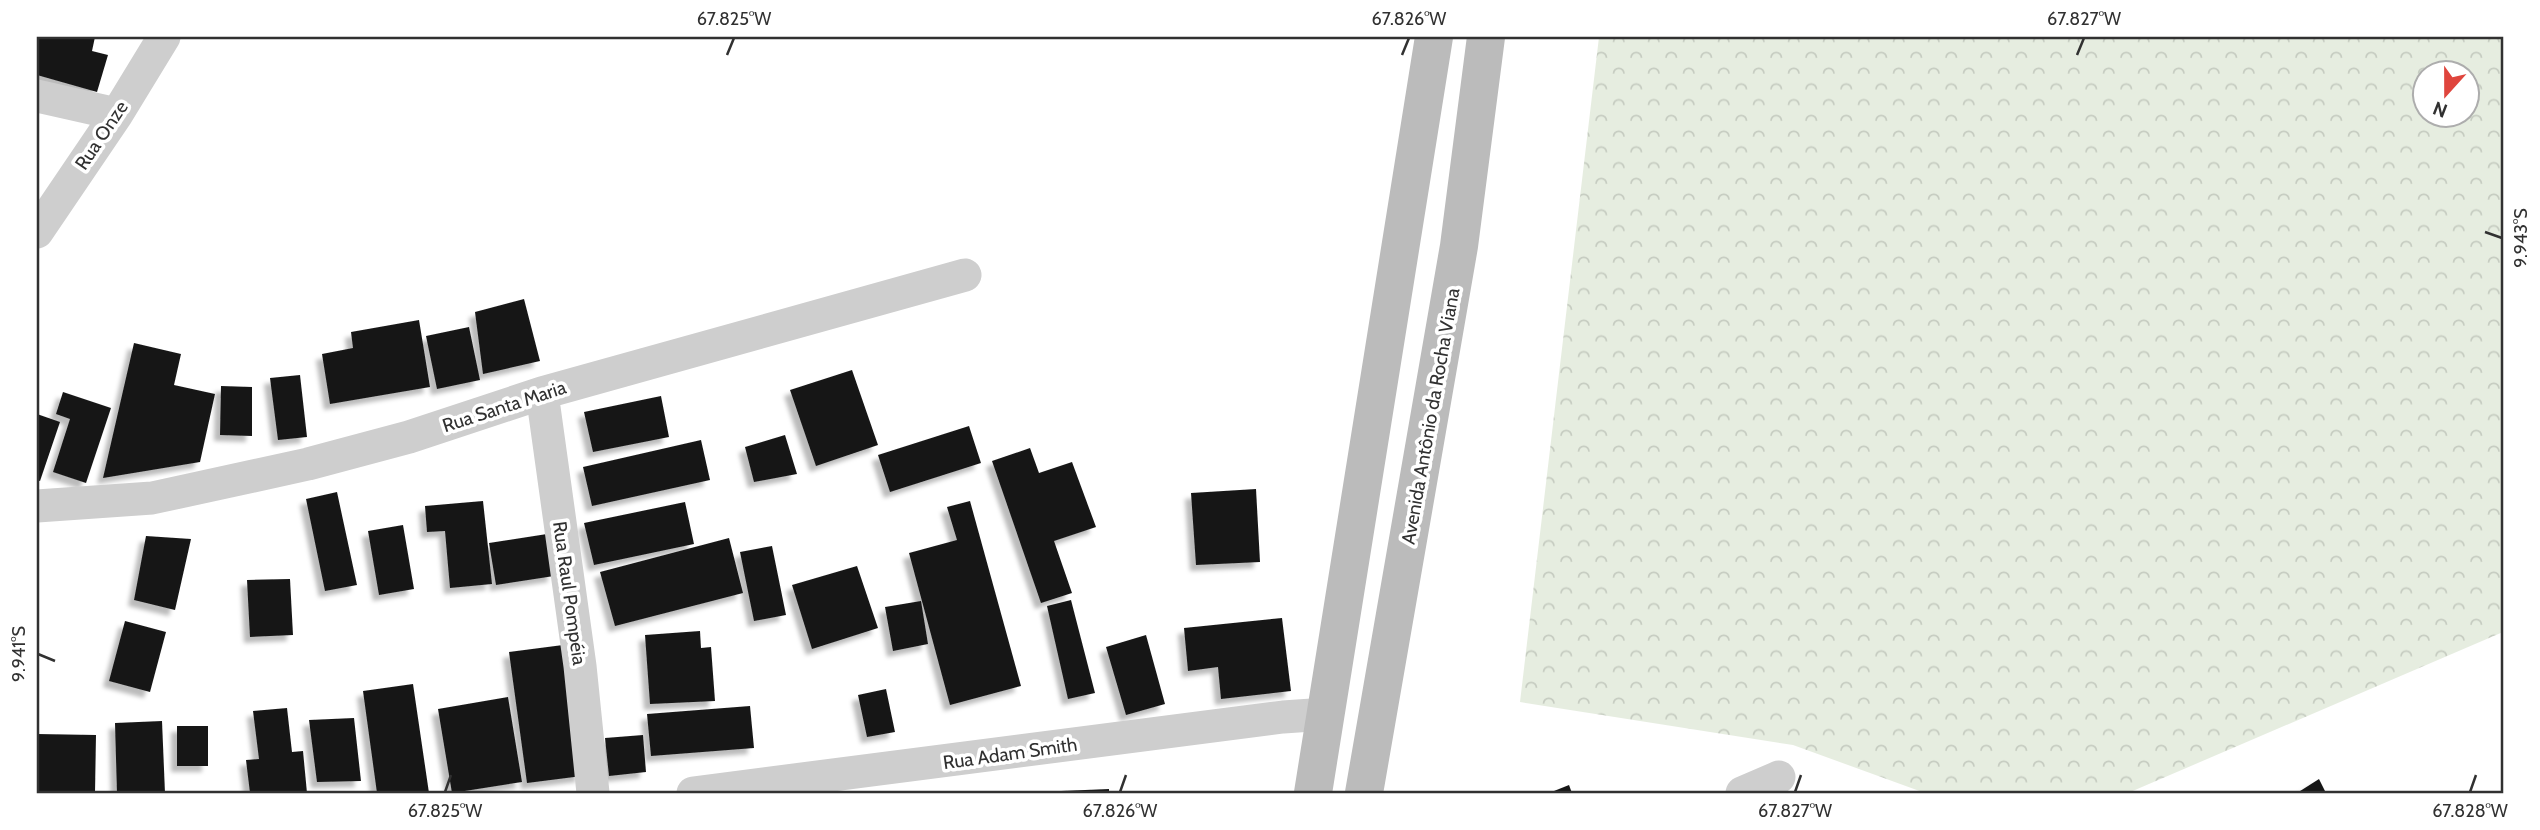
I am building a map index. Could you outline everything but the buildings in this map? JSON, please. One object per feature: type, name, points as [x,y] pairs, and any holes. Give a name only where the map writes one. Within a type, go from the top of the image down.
[{"type":"main road","points":[[1313,793],[1434,37]]},
{"type":"main road","name":"Avenida Antônio da Rocha Viana","points":[[1364,793],[1459,246],[1486,37]]},
{"type":"street","name":"Rua Onze","points":[[37,232],[117,114],[164,37]]},
{"type":"street","points":[[37,96],[117,114]]},
{"type":"street","name":"Rua Santa Maria","points":[[37,506],[152,498],[230,482],[409,437],[542,393],[965,275]]},
{"type":"street","name":"Rua Raul Pompéia","points":[[542,393],[580,666],[593,793]]},
{"type":"street","name":"Rua Adam Smith","points":[[693,793],[1283,717],[1327,714]]},
{"type":"street","points":[[1742,793],[1779,777]]},
{"type":"green space","points":[[1599,37],[2503,37],[2503,632],[2128,793],[1925,793],[1793,745],[1520,702]]}]
